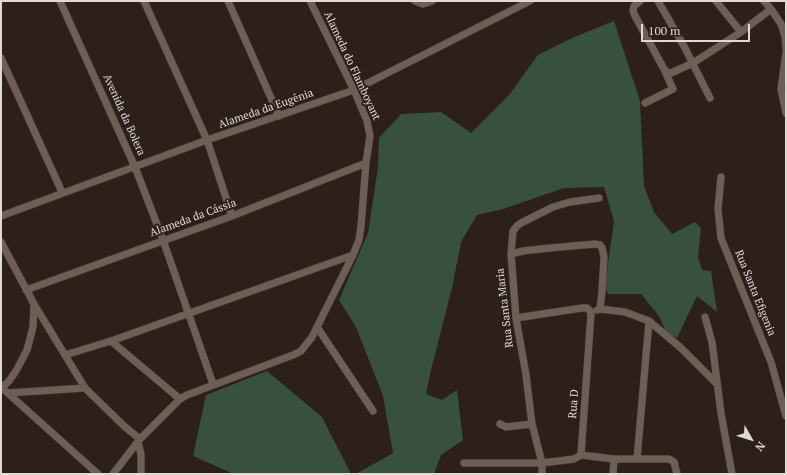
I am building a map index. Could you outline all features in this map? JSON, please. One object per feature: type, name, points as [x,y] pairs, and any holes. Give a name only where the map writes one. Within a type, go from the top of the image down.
[{"type":"street","name":"Avenida da Bolera","points":[[60,1],[135,167],[163,240],[214,384]]},
{"type":"street","points":[[144,1],[207,140],[232,216]]},
{"type":"street","points":[[228,1],[279,116]]},
{"type":"street","name":"Alameda do Flamboyant","points":[[113,474],[139,441],[180,399],[214,384],[284,359],[301,351],[312,337],[353,255],[359,240],[361,226],[366,163],[370,143],[369,129],[354,90],[310,1]]},
{"type":"street","points":[[415,1],[423,4],[432,1]]},
{"type":"street","points":[[640,1],[635,4],[633,8],[634,14],[664,69],[673,89],[645,103]]},
{"type":"street","points":[[658,1],[693,63],[710,98]]},
{"type":"street","points":[[716,1],[741,32]]},
{"type":"street","points":[[764,1],[781,24],[785,36],[786,49]]},
{"type":"street","name":"Alameda da Eugênia","points":[[1,216],[62,192],[207,140],[354,90],[526,2]]},
{"type":"street","points":[[664,69],[668,73],[671,73],[693,63],[741,32],[771,9]]},
{"type":"street","points":[[786,53],[781,89],[786,113]]},
{"type":"street","points":[[1,58],[62,192]]},
{"type":"street","name":"Alameda da Cássia","points":[[26,290],[232,216],[366,163]]},
{"type":"street","name":"Rua Santa Efigenia","points":[[721,177],[718,209],[721,238],[771,362],[786,416]]},
{"type":"street","name":"Rua Santa Maria","points":[[542,474],[542,463],[532,424],[526,375],[516,318],[511,254],[513,231],[522,223],[553,208],[570,202],[599,198]]},
{"type":"street","points":[[1,242],[4,253],[85,388],[139,441],[141,474]]},
{"type":"street","points":[[511,254],[550,248],[595,244],[600,245],[604,257],[600,309]]},
{"type":"street","points":[[65,355],[111,341],[353,255]]},
{"type":"street","points":[[34,304],[33,327],[27,350],[16,371],[9,381],[1,388],[98,474]]},
{"type":"street","points":[[516,318],[582,308],[587,308],[590,311],[600,309],[625,312],[649,321],[681,348],[718,384]]},
{"type":"street","name":"Rua D","points":[[582,455],[590,311]]},
{"type":"street","points":[[705,317],[712,342],[732,474]]},
{"type":"street","points":[[637,459],[649,321]]},
{"type":"street","points":[[317,327],[373,411]]},
{"type":"street","points":[[111,341],[180,399]]},
{"type":"street","points":[[8,393],[85,388]]},
{"type":"street","points":[[500,424],[506,427],[532,424]]},
{"type":"street","points":[[464,463],[542,463],[574,459],[582,455],[614,459],[669,459],[674,462],[677,474]]},
{"type":"street","points":[[614,459],[614,474]]},
{"type":"green space","points":[[614,21],[640,101],[644,186],[654,212],[672,234],[695,222],[701,228],[698,257],[702,270],[711,271],[717,312],[697,296],[677,338],[667,334],[659,316],[641,294],[608,294],[605,285],[614,221],[604,187],[564,188],[503,209],[477,215],[461,242],[452,288],[426,394],[442,400],[457,390],[463,440],[441,455],[434,474],[356,474],[393,453],[383,396],[356,327],[339,300],[368,233],[378,167],[379,138],[401,114],[441,112],[471,133],[509,95],[538,55],[572,38]]},
{"type":"green space","points":[[267,371],[322,417],[351,474],[234,474],[193,456],[206,395]]}]
